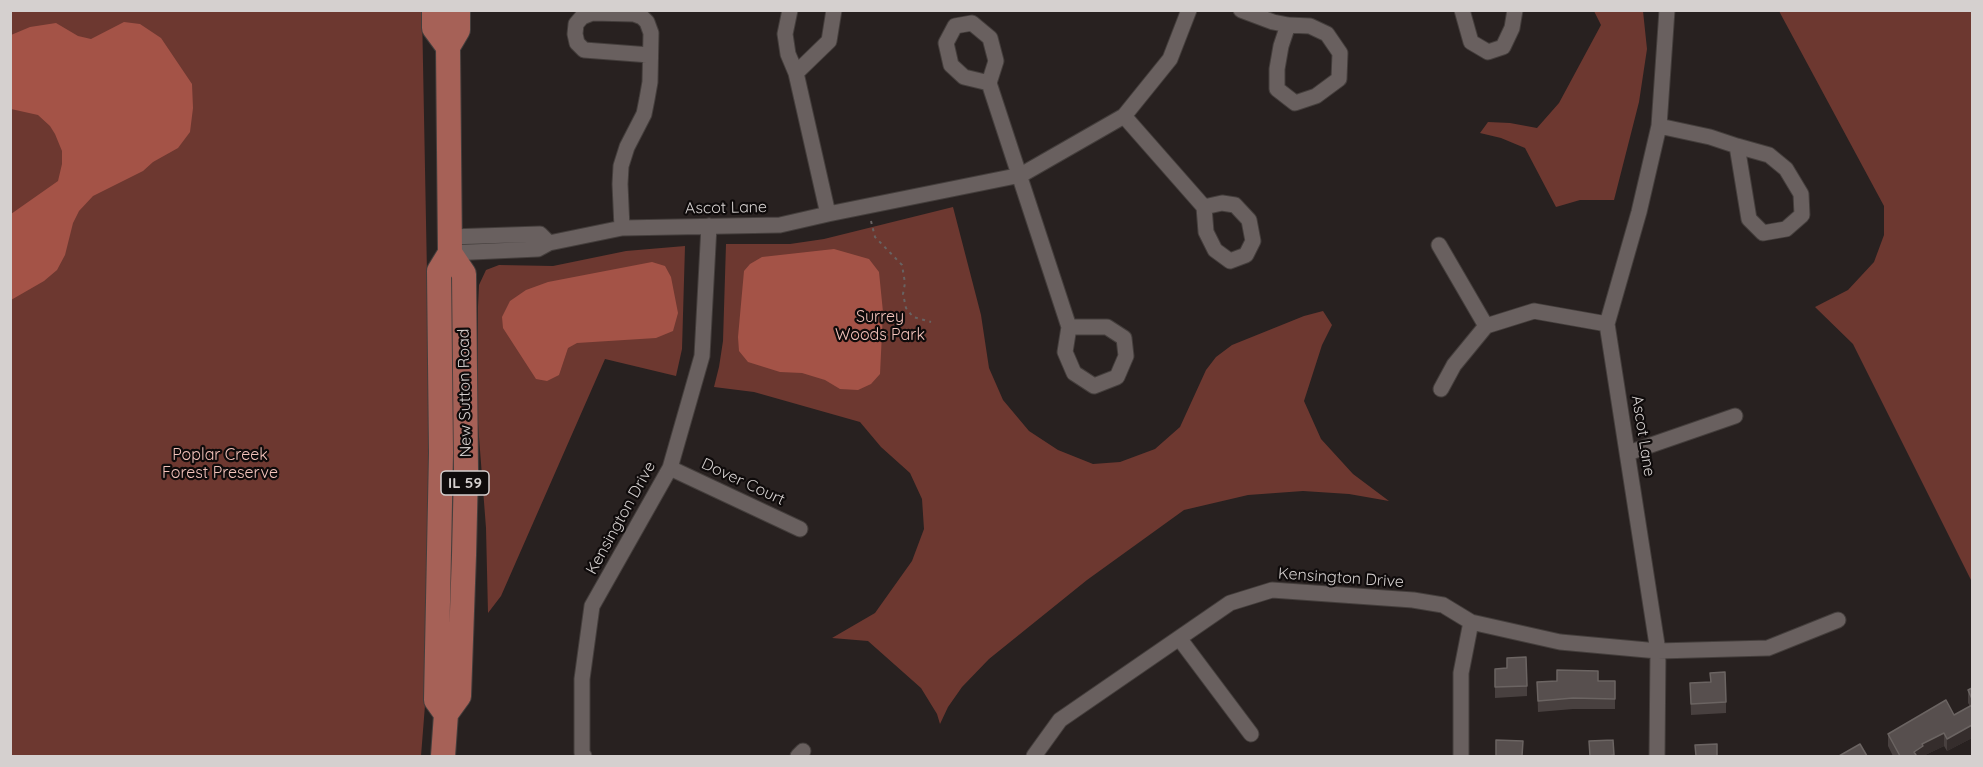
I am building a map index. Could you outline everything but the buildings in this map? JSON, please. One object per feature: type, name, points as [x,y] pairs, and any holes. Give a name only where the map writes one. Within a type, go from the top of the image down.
[{"type":"main road","name":"New Sutton Road","points":[[434,10],[434,28],[447,47],[450,245],[439,271],[441,545],[436,700],[446,714],[443,756]]},
{"type":"main road","name":"New Sutton Road","points":[[447,47],[458,30],[458,10]]},
{"type":"street","points":[[790,10],[785,34],[788,54],[796,73],[828,214]]},
{"type":"street","points":[[796,73],[829,41],[834,10]]},
{"type":"street","name":"Ascot Lane","points":[[450,245],[538,249],[549,243],[622,228],[780,225],[1021,176],[1124,116],[1170,59],[1189,10]]},
{"type":"street","points":[[1241,10],[1288,25],[1310,26],[1327,34],[1340,54],[1339,79],[1316,96],[1295,103],[1277,89],[1277,69],[1288,25]]},
{"type":"street","points":[[1462,10],[1471,42],[1488,52],[1503,47],[1512,28],[1515,10]]},
{"type":"street","name":"Ascot Lane","points":[[1657,756],[1658,651],[1607,324],[1639,212],[1659,126],[1666,10]]},
{"type":"street","points":[[622,228],[621,166],[627,147],[644,114],[650,82],[651,33],[647,22],[634,14],[592,13],[582,17],[576,24],[577,44],[584,50],[593,53],[650,55]]},
{"type":"street","points":[[989,83],[1069,327],[1065,352],[1074,373],[1094,386],[1117,377],[1126,356],[1124,338],[1107,327],[1069,327]]},
{"type":"street","points":[[1124,116],[1204,207]]},
{"type":"street","points":[[1659,126],[1710,137],[1769,155],[1786,169],[1801,194],[1802,215],[1786,229],[1763,232],[1749,219],[1737,146]]},
{"type":"street","name":"Kensington Drive","points":[[584,756],[582,753],[582,679],[592,606],[670,468],[702,356],[709,226]]},
{"type":"street","points":[[1439,245],[1486,326]]},
{"type":"street","points":[[1442,389],[1454,365],[1486,326],[1534,311],[1607,324]]},
{"type":"street","points":[[1628,453],[1736,416]]},
{"type":"street","name":"Dover Court","points":[[670,468],[800,529]]},
{"type":"street","name":"Kensington Drive","points":[[1034,756],[1060,720],[1230,603],[1272,590],[1413,600],[1443,605],[1471,622],[1560,642],[1658,651],[1768,648],[1838,620]]},
{"type":"street","points":[[1461,756],[1461,673],[1471,622]]},
{"type":"street","points":[[1179,638],[1251,734]]},
{"type":"path","points":[[868,206],[875,237],[902,265],[906,308],[913,317],[930,322]]},
{"type":"green space","name":"Poplar Creek Forest Preserve","points":[[11,11],[422,11],[431,484],[428,667],[421,756],[11,756]]},
{"type":"green space","points":[[1594,11],[1643,11],[1647,49],[1639,102],[1614,200],[1580,200],[1556,207],[1525,148],[1501,138],[1480,133],[1488,122],[1537,128],[1559,103],[1601,25]]},
{"type":"green space","points":[[1779,11],[1972,11],[1972,582],[1853,344],[1815,307],[1848,290],[1874,262],[1884,235],[1884,206]]},
{"type":"green space","name":"Surrey Woods Park","points":[[953,207],[981,315],[989,368],[1003,400],[1029,431],[1058,450],[1093,464],[1120,462],[1155,449],[1180,427],[1206,370],[1216,357],[1232,345],[1304,316],[1323,311],[1332,325],[1322,345],[1304,401],[1321,439],[1353,474],[1389,501],[1349,494],[1303,491],[1248,495],[1184,510],[1087,580],[989,659],[962,687],[948,707],[940,724],[937,714],[921,688],[868,641],[832,638],[875,613],[912,561],[924,529],[922,499],[910,473],[881,447],[860,422],[754,392],[714,387],[723,341],[726,244],[790,244],[824,239]]},
{"type":"green space","points":[[685,246],[682,349],[676,376],[605,359],[501,596],[488,613],[486,528],[478,424],[479,285],[486,270],[499,265],[553,266],[626,251]]},
{"type":"shaded area","points":[[124,22],[140,24],[161,38],[192,84],[193,108],[190,132],[178,148],[153,162],[143,171],[93,196],[79,211],[73,223],[65,255],[57,270],[44,281],[11,300],[11,214],[58,181],[62,151],[50,126],[38,115],[11,109],[11,35],[30,27],[56,23],[78,36],[91,39]]},
{"type":"shaded area","points":[[834,249],[869,259],[879,272],[883,312],[880,374],[871,384],[858,390],[840,389],[825,380],[802,373],[780,372],[748,362],[739,351],[738,337],[744,271],[750,264],[762,257]]},
{"type":"shaded area","points":[[652,262],[665,266],[671,277],[678,313],[673,331],[656,338],[577,343],[568,348],[559,375],[547,381],[536,379],[503,328],[502,317],[510,301],[526,290],[548,282]]}]
